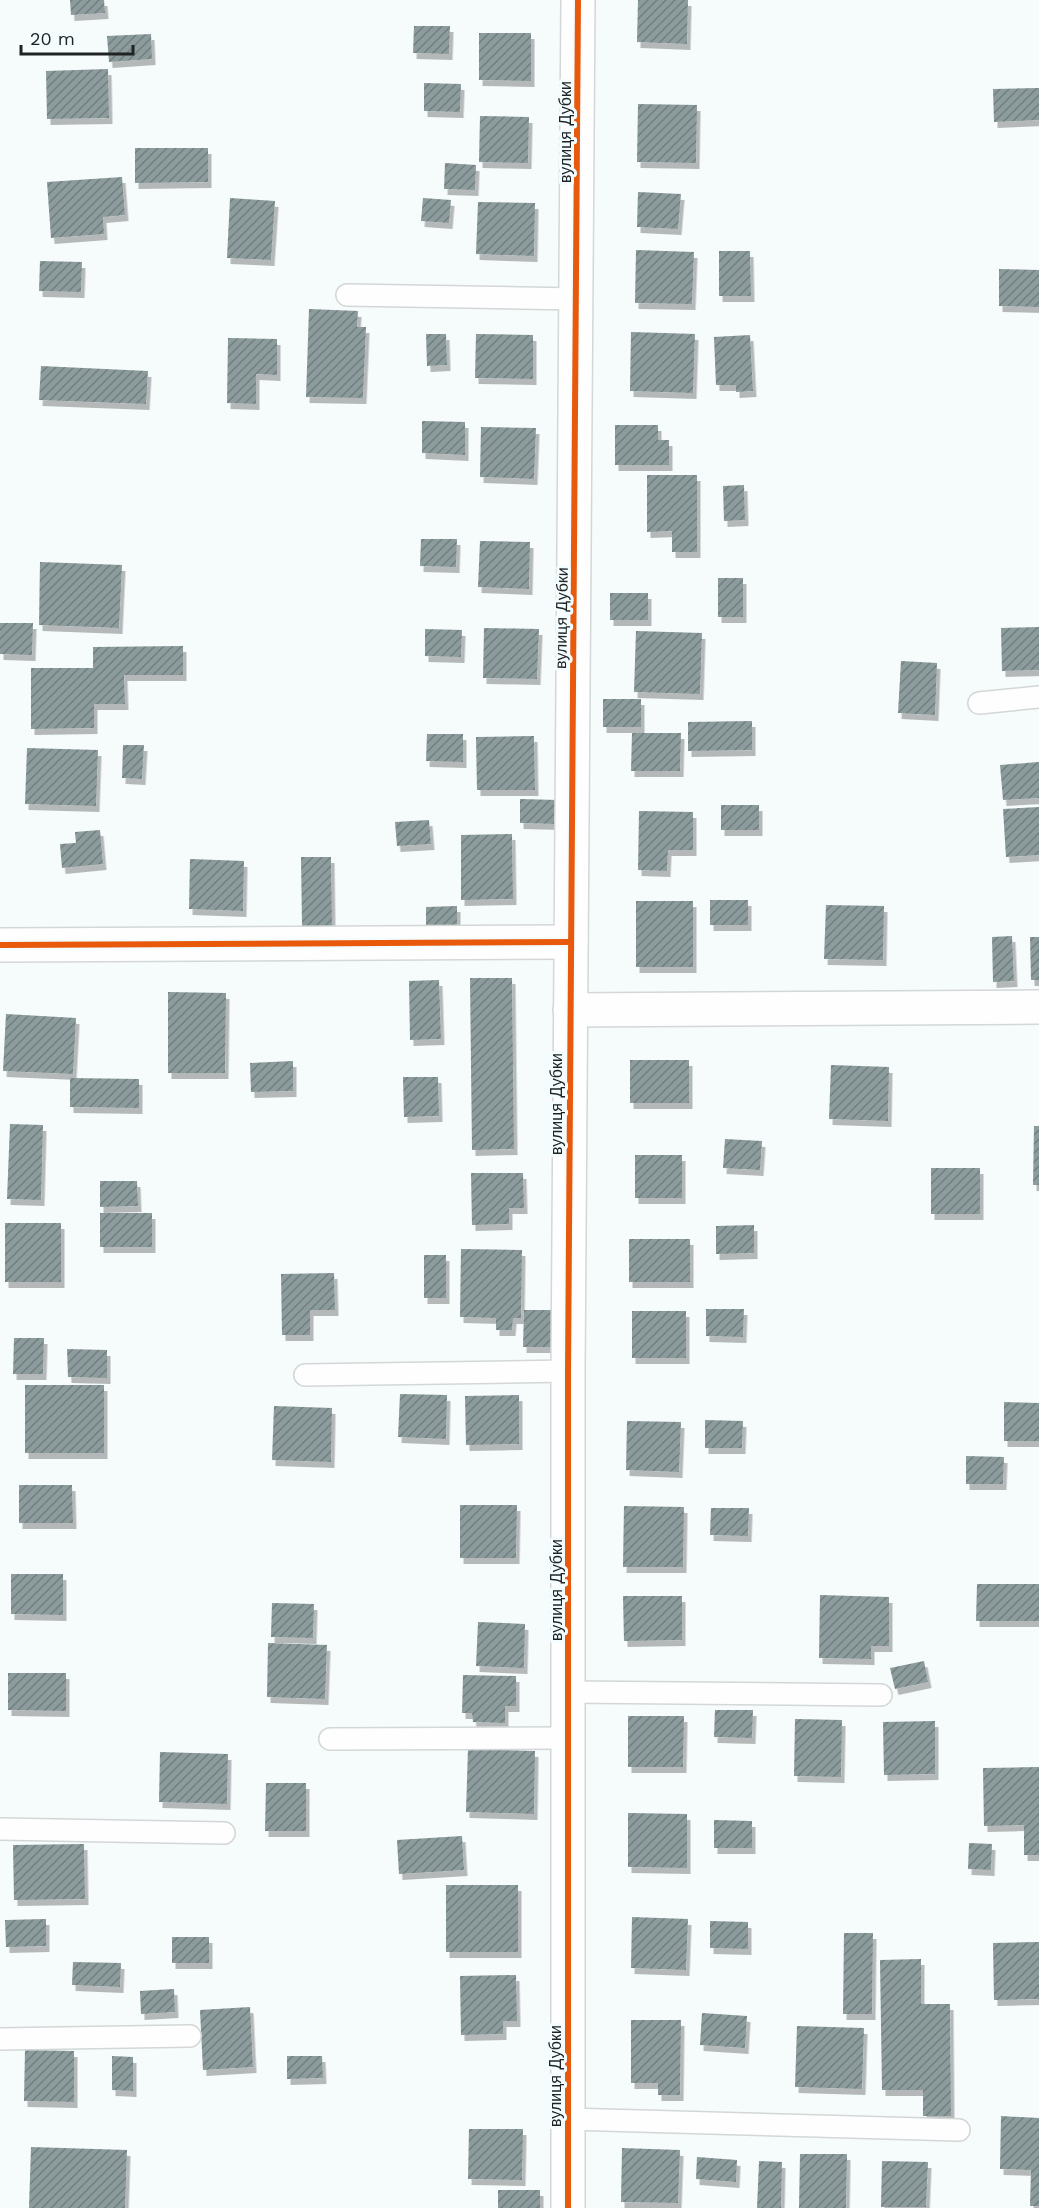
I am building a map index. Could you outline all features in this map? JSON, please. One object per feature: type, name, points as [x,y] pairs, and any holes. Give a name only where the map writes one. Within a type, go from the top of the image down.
[{"type":"street","name":"вулиця Дубки","points":[[568,2208],[567,1738],[570,1692],[568,1371],[578,299],[578,0]]},
{"type":"street","points":[[0,945],[571,942]]},
{"type":"street","points":[[570,1010],[1039,1007]]},
{"type":"lane","points":[[347,295],[578,299]]},
{"type":"lane","points":[[980,703],[1039,697]]},
{"type":"lane","points":[[305,1375],[568,1371]]},
{"type":"lane","points":[[570,1692],[881,1695]]},
{"type":"lane","points":[[330,1738],[567,1738]]},
{"type":"lane","points":[[0,1829],[224,1833]]},
{"type":"lane","points":[[0,2039],[190,2036]]},
{"type":"lane","points":[[568,2119],[959,2130]]},
{"type":"building","points":[[70,0],[104,0],[105,13],[71,15]]},
{"type":"building","points":[[638,0],[688,0],[687,44],[637,42]]},
{"type":"building","points":[[414,26],[450,26],[449,54],[413,53]]},
{"type":"building","points":[[479,33],[531,33],[531,81],[479,80]]},
{"type":"building","points":[[151,34],[152,59],[109,62],[107,36]]},
{"type":"building","points":[[108,69],[109,118],[47,119],[46,71]]},
{"type":"building","points":[[424,83],[461,84],[460,112],[424,111]]},
{"type":"building","points":[[1039,88],[1039,120],[994,122],[993,89]]},
{"type":"building","points":[[638,104],[697,105],[696,163],[637,162]]},
{"type":"building","points":[[480,116],[529,117],[528,163],[479,162]]},
{"type":"building","points":[[135,148],[208,148],[208,182],[135,183]]},
{"type":"building","points":[[445,163],[476,165],[475,190],[444,189]]},
{"type":"building","points":[[122,177],[125,215],[103,217],[104,234],[51,238],[47,182]]},
{"type":"building","points":[[638,192],[681,194],[678,229],[637,227]]},
{"type":"building","points":[[230,198],[275,201],[271,260],[227,258]]},
{"type":"building","points":[[423,198],[451,200],[449,223],[421,221]]},
{"type":"building","points":[[478,202],[535,203],[534,256],[476,254]]},
{"type":"building","points":[[636,250],[694,252],[692,304],[635,303]]},
{"type":"building","points":[[719,251],[750,251],[751,296],[719,296]]},
{"type":"building","points":[[40,261],[82,262],[81,292],[39,291]]},
{"type":"building","points":[[999,269],[1039,270],[1039,307],[999,306]]},
{"type":"building","points":[[309,309],[358,311],[357,327],[366,327],[363,398],[306,397]]},
{"type":"building","points":[[631,332],[695,334],[693,393],[630,391]]},
{"type":"building","points":[[426,334],[446,334],[447,365],[427,366]]},
{"type":"building","points":[[476,334],[533,335],[533,379],[475,378]]},
{"type":"building","points":[[750,335],[753,391],[736,392],[736,385],[716,385],[714,337]]},
{"type":"building","points":[[228,338],[277,339],[277,375],[256,374],[256,404],[227,403]]},
{"type":"building","points":[[41,366],[148,371],[146,404],[39,400]]},
{"type":"building","points":[[422,421],[465,422],[465,455],[422,453]]},
{"type":"building","points":[[615,425],[658,425],[658,440],[669,440],[669,465],[615,465]]},
{"type":"building","points":[[481,427],[536,428],[534,479],[480,477]]},
{"type":"building","points":[[647,475],[697,475],[697,552],[672,552],[672,531],[647,532]]},
{"type":"building","points":[[744,485],[745,520],[724,521],[723,486]]},
{"type":"building","points":[[421,539],[457,539],[456,567],[420,566]]},
{"type":"building","points":[[480,541],[530,542],[529,589],[478,587]]},
{"type":"building","points":[[40,562],[122,565],[119,628],[39,625]]},
{"type":"building","points":[[718,578],[743,578],[743,617],[718,617]]},
{"type":"building","points":[[610,593],[648,593],[648,620],[610,620]]},
{"type":"building","points":[[0,623],[33,623],[32,655],[0,654]]},
{"type":"building","points":[[1039,627],[1039,670],[1002,671],[1001,628]]},
{"type":"building","points":[[484,628],[539,629],[537,679],[483,678]]},
{"type":"building","points":[[425,629],[462,630],[461,657],[425,656]]},
{"type":"building","points":[[636,631],[702,633],[700,694],[634,692]]},
{"type":"building","points":[[183,646],[183,675],[124,675],[125,704],[94,704],[94,728],[31,729],[31,668],[93,668],[93,647]]},
{"type":"building","points":[[901,661],[937,663],[935,715],[898,713]]},
{"type":"building","points":[[603,699],[641,699],[641,727],[603,727]]},
{"type":"building","points":[[752,721],[752,750],[688,751],[688,722]]},
{"type":"building","points":[[632,733],[681,733],[680,771],[631,771]]},
{"type":"building","points":[[427,734],[463,734],[463,762],[426,761]]},
{"type":"building","points":[[534,736],[535,790],[477,790],[476,737]]},
{"type":"building","points":[[123,745],[144,745],[142,779],[122,778]]},
{"type":"building","points":[[27,748],[98,750],[96,806],[25,804]]},
{"type":"building","points":[[1039,762],[1039,798],[1003,800],[1000,765]]},
{"type":"building","points":[[520,799],[558,800],[557,824],[520,823]]},
{"type":"building","points":[[721,805],[759,805],[759,830],[721,830]]},
{"type":"building","points":[[1039,807],[1039,855],[1006,857],[1003,809]]},
{"type":"building","points":[[639,811],[693,812],[693,850],[668,850],[667,871],[638,870]]},
{"type":"building","points":[[429,820],[431,844],[397,846],[395,822]]},
{"type":"building","points":[[100,830],[103,864],[62,868],[60,844],[76,843],[75,832]]},
{"type":"building","points":[[512,834],[513,899],[461,900],[461,835]]},
{"type":"building","points":[[301,857],[331,857],[332,926],[302,926]]},
{"type":"building","points":[[190,859],[244,861],[243,911],[189,909]]},
{"type":"building","points":[[710,900],[748,900],[748,925],[710,925]]},
{"type":"building","points":[[636,901],[693,901],[693,967],[636,967]]},
{"type":"building","points":[[826,905],[884,906],[883,960],[824,959]]},
{"type":"building","points":[[457,906],[457,927],[426,928],[426,907]]},
{"type":"building","points":[[1012,936],[1014,981],[993,982],[992,937]]},
{"type":"building","points":[[1030,937],[1039,937],[1039,980],[1031,980]]},
{"type":"building","points":[[470,978],[512,978],[514,1149],[472,1150]]},
{"type":"building","points":[[439,980],[441,1039],[410,1040],[409,981]]},
{"type":"building","points":[[168,992],[226,993],[225,1073],[168,1073]]},
{"type":"building","points":[[6,1014],[76,1018],[73,1074],[3,1071]]},
{"type":"building","points":[[630,1060],[689,1060],[689,1103],[630,1103]]},
{"type":"building","points":[[293,1061],[293,1091],[251,1092],[250,1063]]},
{"type":"building","points":[[831,1065],[889,1067],[888,1121],[829,1119]]},
{"type":"building","points":[[403,1077],[438,1077],[439,1116],[404,1117]]},
{"type":"building","points":[[70,1078],[139,1079],[139,1108],[70,1107]]},
{"type":"building","points":[[10,1124],[43,1125],[41,1200],[7,1199]]},
{"type":"building","points":[[1034,1126],[1039,1126],[1039,1185],[1033,1185]]},
{"type":"building","points":[[725,1139],[762,1141],[760,1170],[723,1168]]},
{"type":"building","points":[[635,1155],[682,1155],[682,1198],[635,1198]]},
{"type":"building","points":[[931,1168],[980,1168],[980,1214],[931,1214]]},
{"type":"building","points":[[471,1173],[523,1173],[524,1208],[509,1208],[509,1224],[472,1225]]},
{"type":"building","points":[[100,1181],[137,1181],[138,1206],[100,1207]]},
{"type":"building","points":[[100,1213],[152,1213],[152,1247],[100,1247]]},
{"type":"building","points":[[5,1223],[61,1223],[61,1282],[5,1282]]},
{"type":"building","points":[[754,1225],[754,1253],[716,1254],[716,1226]]},
{"type":"building","points":[[629,1239],[690,1239],[690,1282],[629,1282]]},
{"type":"building","points":[[461,1249],[522,1250],[521,1318],[513,1318],[512,1330],[496,1330],[496,1318],[460,1317]]},
{"type":"building","points":[[424,1255],[446,1255],[446,1298],[424,1298]]},
{"type":"building","points":[[334,1273],[335,1310],[310,1310],[310,1335],[282,1335],[281,1274]]},
{"type":"building","points":[[706,1309],[744,1309],[743,1337],[706,1336]]},
{"type":"building","points":[[524,1310],[555,1310],[555,1347],[523,1347]]},
{"type":"building","points":[[632,1311],[686,1311],[686,1358],[632,1358]]},
{"type":"building","points":[[14,1338],[44,1338],[43,1374],[13,1374]]},
{"type":"building","points":[[67,1349],[107,1350],[107,1378],[68,1377]]},
{"type":"building","points":[[25,1385],[104,1385],[104,1453],[25,1453]]},
{"type":"building","points":[[400,1394],[447,1395],[446,1439],[398,1437]]},
{"type":"building","points":[[519,1395],[519,1444],[466,1445],[465,1396]]},
{"type":"building","points":[[1004,1402],[1039,1403],[1039,1441],[1004,1441]]},
{"type":"building","points":[[274,1406],[332,1408],[331,1462],[272,1460]]},
{"type":"building","points":[[705,1420],[743,1421],[742,1448],[705,1448]]},
{"type":"building","points":[[627,1421],[681,1422],[679,1472],[626,1470]]},
{"type":"building","points":[[966,1456],[1004,1457],[1003,1484],[966,1484]]},
{"type":"building","points":[[19,1485],[72,1485],[73,1523],[19,1523]]},
{"type":"building","points":[[460,1505],[517,1505],[516,1558],[460,1558]]},
{"type":"building","points":[[624,1506],[684,1507],[683,1567],[623,1567]]},
{"type":"building","points":[[711,1508],[749,1508],[748,1536],[710,1535]]},
{"type":"building","points":[[11,1574],[63,1574],[63,1615],[11,1614]]},
{"type":"building","points":[[977,1584],[1039,1584],[1039,1621],[976,1621]]},
{"type":"building","points":[[820,1595],[889,1597],[889,1646],[871,1646],[871,1659],[819,1658]]},
{"type":"building","points":[[623,1596],[682,1596],[682,1640],[624,1641]]},
{"type":"building","points":[[272,1603],[314,1604],[313,1638],[271,1637]]},
{"type":"building","points":[[478,1622],[525,1624],[524,1668],[476,1666]]},
{"type":"building","points":[[268,1643],[327,1645],[325,1699],[267,1697]]},
{"type":"building","points":[[924,1661],[928,1682],[895,1689],[890,1668]]},
{"type":"building","points":[[8,1673],[66,1673],[66,1711],[8,1710]]},
{"type":"building","points":[[463,1675],[516,1676],[516,1706],[505,1706],[505,1723],[473,1722],[472,1713],[462,1713]]},
{"type":"building","points":[[715,1710],[753,1710],[752,1738],[714,1737]]},
{"type":"building","points":[[628,1716],[684,1716],[683,1767],[628,1767]]},
{"type":"building","points":[[795,1719],[842,1720],[841,1777],[794,1776]]},
{"type":"building","points":[[935,1721],[935,1774],[884,1775],[883,1722]]},
{"type":"building","points":[[468,1749],[535,1751],[534,1814],[466,1812]]},
{"type":"building","points":[[160,1752],[228,1754],[227,1804],[159,1802]]},
{"type":"building","points":[[1039,1767],[1039,1855],[1024,1855],[1024,1825],[984,1826],[983,1768]]},
{"type":"building","points":[[266,1783],[306,1783],[306,1831],[265,1831]]},
{"type":"building","points":[[628,1813],[687,1814],[687,1868],[628,1867]]},
{"type":"building","points":[[714,1820],[752,1821],[752,1848],[714,1848]]},
{"type":"building","points":[[462,1836],[464,1870],[399,1874],[397,1840]]},
{"type":"building","points":[[969,1843],[992,1844],[991,1870],[968,1869]]},
{"type":"building","points":[[84,1844],[85,1899],[14,1900],[13,1845]]},
{"type":"building","points":[[446,1885],[518,1885],[518,1952],[446,1952]]},
{"type":"building","points":[[632,1917],[688,1919],[686,1970],[631,1968]]},
{"type":"building","points":[[46,1919],[46,1946],[6,1947],[5,1920]]},
{"type":"building","points":[[710,1921],[748,1922],[748,1949],[710,1948]]},
{"type":"building","points":[[844,1933],[873,1933],[872,2014],[843,2014]]},
{"type":"building","points":[[172,1937],[209,1937],[209,1963],[172,1963]]},
{"type":"building","points":[[1039,1942],[1039,1999],[994,2000],[993,1943]]},
{"type":"building","points":[[921,1959],[921,2004],[950,2004],[951,2116],[923,2116],[923,2090],[882,2090],[880,1960]]},
{"type":"building","points":[[73,1962],[121,1963],[120,1987],[72,1985]]},
{"type":"building","points":[[516,1975],[517,2021],[503,2021],[503,2034],[461,2035],[460,1976]]},
{"type":"building","points":[[174,1989],[175,2012],[141,2014],[140,1991]]},
{"type":"building","points":[[250,2007],[253,2067],[203,2070],[200,2010]]},
{"type":"building","points":[[702,2013],[747,2016],[745,2048],[700,2045]]},
{"type":"building","points":[[631,2020],[681,2020],[680,2095],[658,2095],[658,2083],[631,2083]]},
{"type":"building","points":[[797,2026],[864,2028],[862,2089],[795,2087]]},
{"type":"building","points":[[25,2050],[74,2051],[74,2102],[24,2101]]},
{"type":"building","points":[[112,2056],[133,2057],[133,2091],[112,2090]]},
{"type":"building","points":[[287,2056],[322,2056],[323,2078],[287,2079]]},
{"type":"building","points":[[1001,2116],[1039,2118],[1039,2206],[1030,2206],[1031,2170],[1000,2169]]},
{"type":"building","points":[[469,2129],[523,2129],[522,2180],[468,2179]]},
{"type":"building","points":[[31,2147],[127,2150],[125,2208],[29,2208]]},
{"type":"building","points":[[622,2148],[680,2150],[678,2203],[621,2202]]},
{"type":"building","points":[[800,2154],[847,2154],[846,2208],[799,2208]]},
{"type":"building","points":[[697,2157],[737,2160],[736,2182],[696,2179]]},
{"type":"building","points":[[759,2161],[782,2162],[781,2208],[757,2208]]},
{"type":"building","points":[[882,2161],[928,2162],[926,2207],[881,2207]]},
{"type":"building","points":[[498,2190],[540,2190],[540,2208],[498,2208]]},
{"type":"cycle path","points":[[568,2208],[568,1371],[578,0]]},
{"type":"cycle path","points":[[0,945],[571,942]]}]
